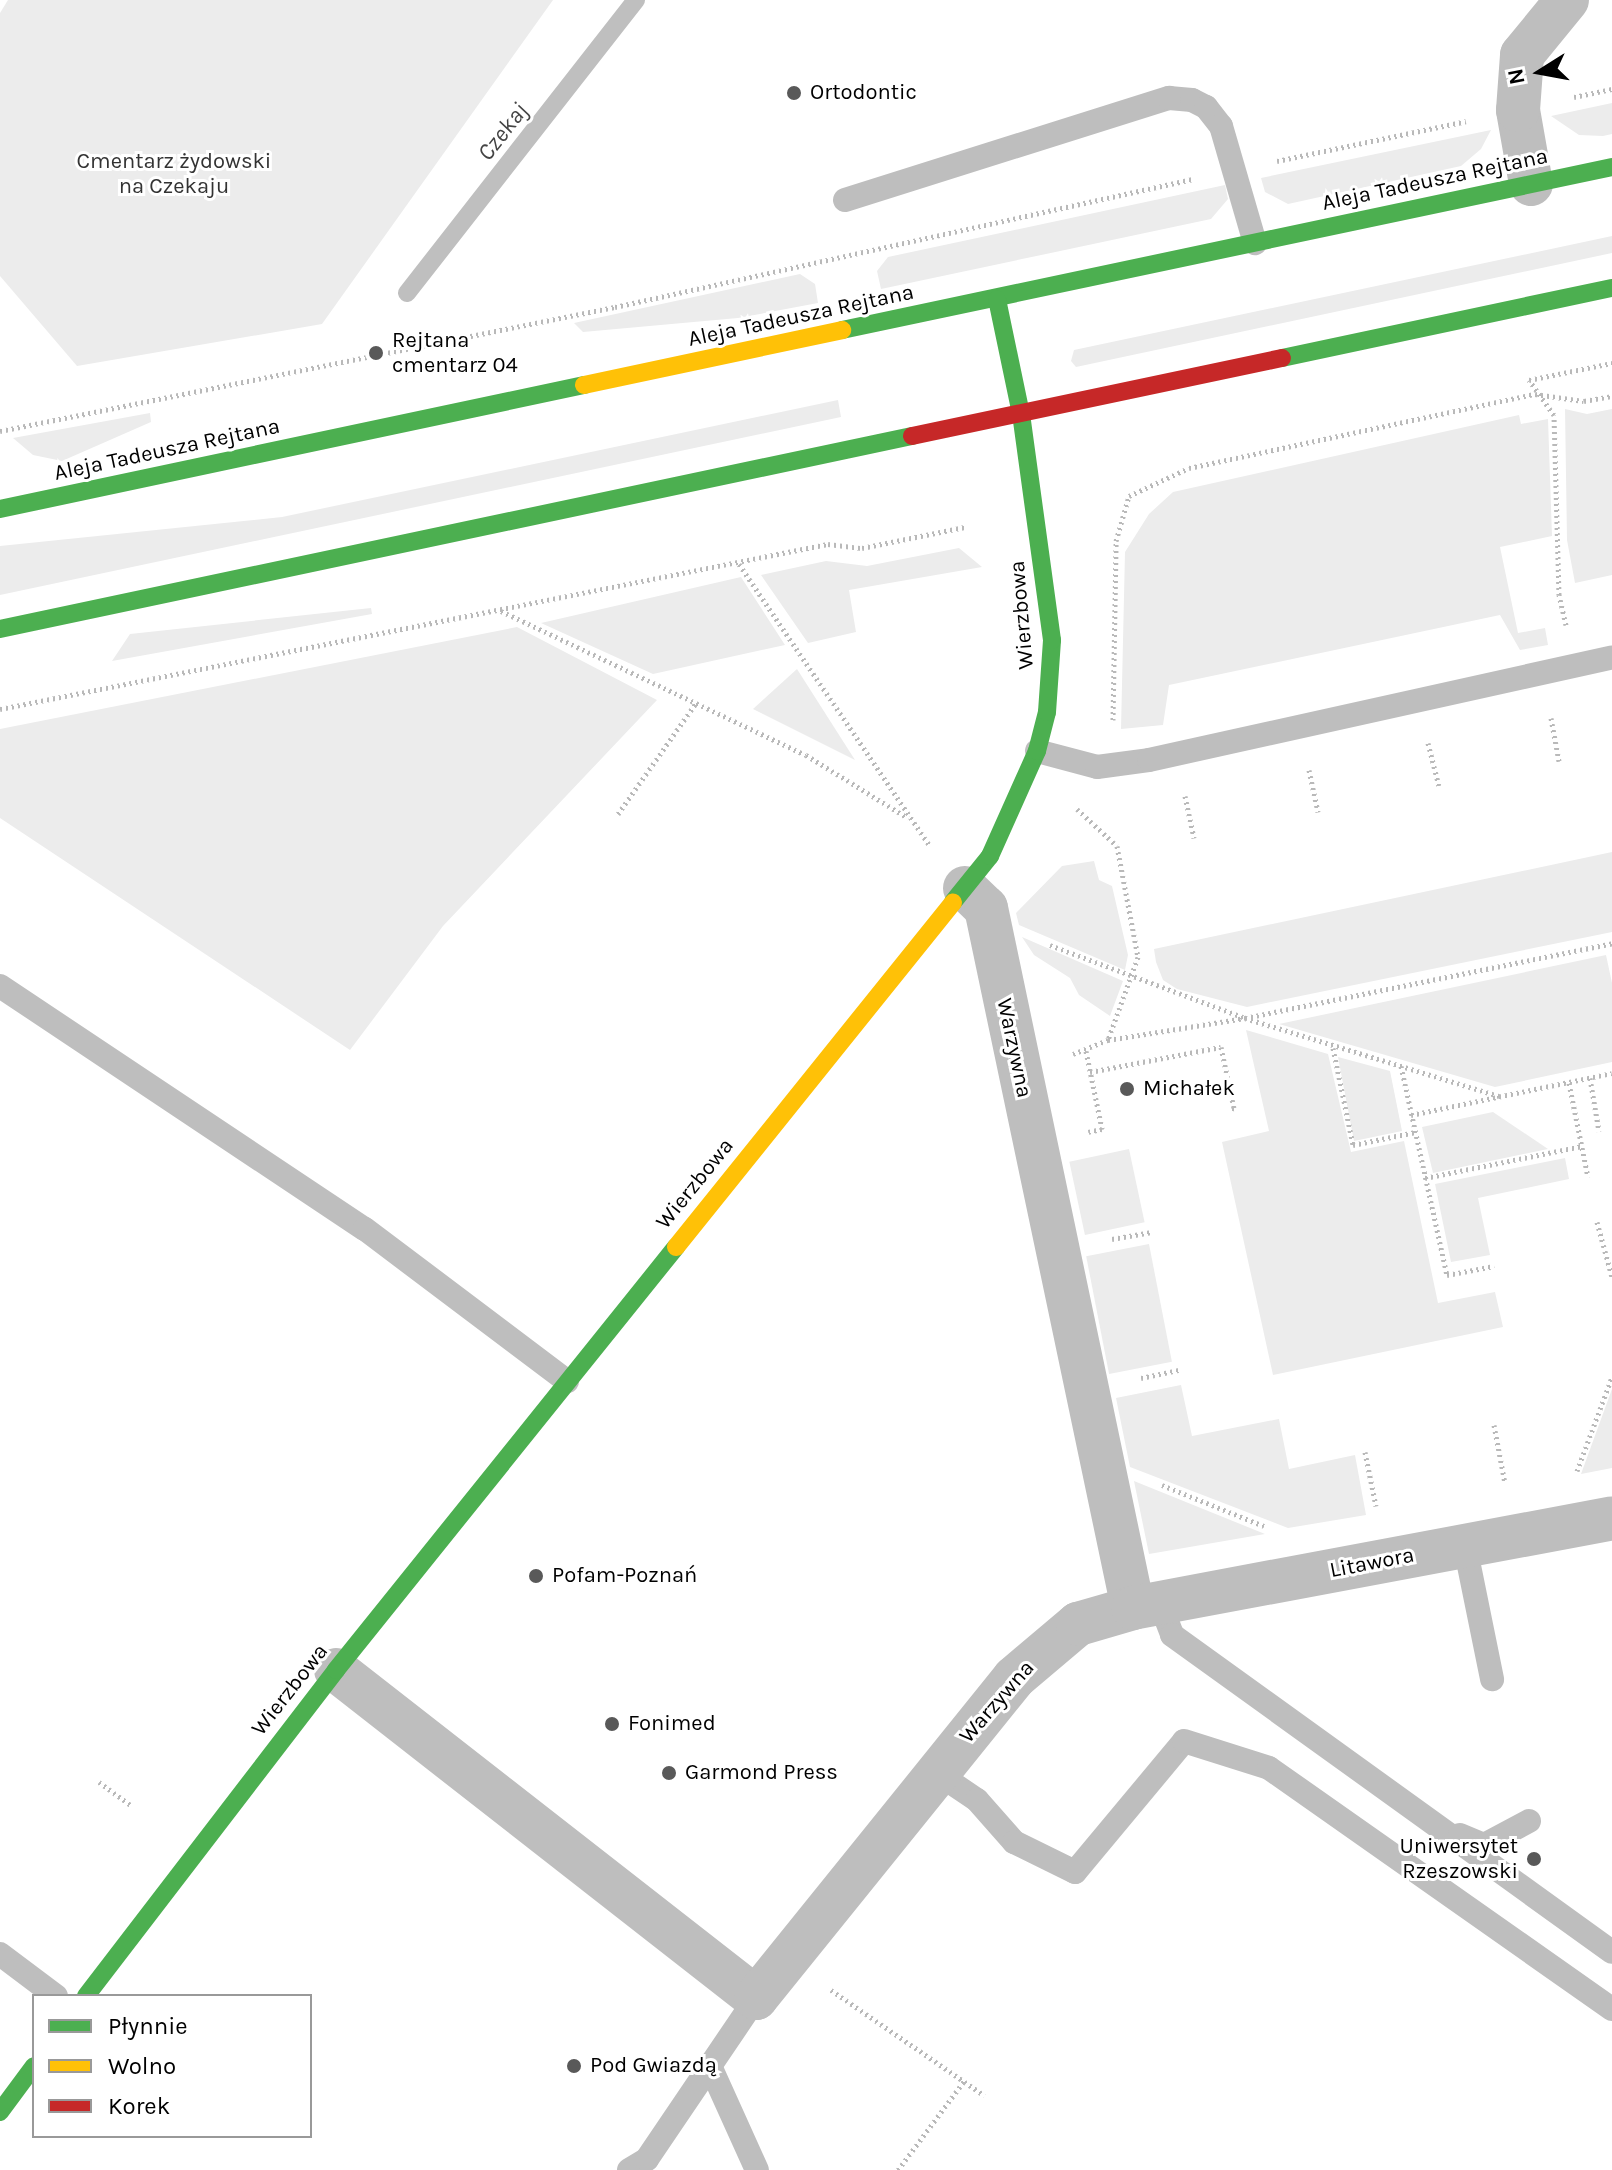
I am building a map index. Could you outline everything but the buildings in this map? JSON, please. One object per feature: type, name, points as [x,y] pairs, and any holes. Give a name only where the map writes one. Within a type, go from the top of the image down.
[{"type":"main road","name":"Aleja Tadeusza Rejtana","points":[[0,509],[1612,167]]},
{"type":"main road","points":[[0,629],[1612,288]]},
{"type":"main road","name":"Wierzbowa","points":[[88,1994],[336,1670],[965,888],[1009,819],[1037,751],[1047,712],[1052,640],[1021,414],[997,299]]},
{"type":"main road","points":[[0,2112],[32,2069]]},
{"type":"street","points":[[1531,184],[1518,110],[1522,55],[1567,0]]},
{"type":"street","name":"Warzywna","points":[[756,1998],[1014,1678],[1045,1648],[1078,1624],[1146,1606],[986,908],[965,888]]},
{"type":"street","name":"Litawora","points":[[1146,1606],[1612,1518]]},
{"type":"street","points":[[336,1670],[756,1998]]},
{"type":"lane","points":[[845,200],[1169,98],[1206,107],[1221,126],[1238,169],[1255,243]]},
{"type":"lane","points":[[1037,751],[1097,767],[1612,657]]},
{"type":"lane","points":[[0,986],[365,1229],[567,1381]]},
{"type":"lane","points":[[1465,1546],[1492,1679]]},
{"type":"lane","points":[[1146,1606],[1172,1635],[1612,1952]]},
{"type":"lane","points":[[937,1773],[977,1800],[1014,1842],[1075,1872],[1184,1741],[1269,1768],[1612,2009]]},
{"type":"lane","points":[[1436,1824],[1484,1845],[1529,1821]]},
{"type":"lane","points":[[0,1954],[53,1994]]},
{"type":"lane","points":[[629,2170],[647,2159],[756,1998]]},
{"type":"lane","points":[[710,2066],[757,2170]]},
{"type":"path","points":[[0,431],[615,307],[1518,110]]},
{"type":"path","points":[[1575,665],[1559,595],[1554,415],[1535,394],[1529,380],[1612,363]]},
{"type":"path","points":[[1108,1040],[1128,976],[1138,957],[1117,846],[1076,809],[1112,732],[1116,541],[1129,496],[1189,468],[1535,394],[1584,401],[1612,396]]},
{"type":"path","points":[[0,709],[828,544],[862,548],[965,527]]},
{"type":"path","points":[[739,564],[908,818],[932,848]]},
{"type":"path","points":[[500,610],[806,755],[908,818]]},
{"type":"path","points":[[618,814],[696,703]]},
{"type":"path","points":[[1551,718],[1559,761]]},
{"type":"path","points":[[1428,743],[1439,786]]},
{"type":"path","points":[[1308,767],[1318,812]]},
{"type":"path","points":[[1185,794],[1194,838]]},
{"type":"path","points":[[1035,938],[1128,976],[1333,1048],[1499,1096]]},
{"type":"path","points":[[1062,1056],[1086,1051],[1108,1040],[1245,1018],[1612,945]]},
{"type":"path","points":[[1090,1072],[1221,1047],[1234,1108],[1230,1109]]},
{"type":"path","points":[[1333,1048],[1353,1145],[1416,1132]]},
{"type":"path","points":[[1078,1134],[1102,1129],[1086,1051]]},
{"type":"path","points":[[1401,1066],[1447,1275],[1494,1266]]},
{"type":"path","points":[[1411,1115],[1612,1073]]},
{"type":"path","points":[[1590,1078],[1599,1131]]},
{"type":"path","points":[[1569,1083],[1588,1177]]},
{"type":"path","points":[[1425,1178],[1582,1146]]},
{"type":"path","points":[[1597,1222],[1612,1277]]},
{"type":"path","points":[[1572,1483],[1612,1377]]},
{"type":"path","points":[[1494,1425],[1507,1495]]},
{"type":"path","points":[[1365,1452],[1378,1519]]},
{"type":"path","points":[[1149,1480],[1273,1530]]},
{"type":"path","points":[[99,1782],[131,1805]]},
{"type":"path","points":[[787,1960],[984,2095]]},
{"type":"path","points":[[898,2170],[964,2081]]},
{"type":"green space","name":"Cmentarz żydowski na Czekaju","points":[[8,0],[553,0],[322,324],[77,366],[0,276],[0,13]]},
{"type":"green space","points":[[1612,103],[1612,134],[1603,136],[1579,135],[1551,116]]},
{"type":"green space","points":[[1491,130],[1481,149],[1461,166],[1288,204],[1265,192],[1261,178]]},
{"type":"green space","points":[[1225,185],[1228,199],[1211,219],[881,289],[877,271],[888,257]]},
{"type":"green space","points":[[1612,236],[1612,253],[1076,367],[1071,361],[1074,350]]},
{"type":"green space","points":[[800,274],[815,284],[818,303],[738,318],[583,332],[574,323]]},
{"type":"green space","points":[[838,400],[841,417],[0,595],[0,546],[282,517]]},
{"type":"green space","points":[[1565,409],[1587,414],[1612,409],[1612,575],[1575,583],[1567,540]]},
{"type":"green space","points":[[150,413],[151,422],[62,461],[33,455],[13,438]]},
{"type":"green space","points":[[1519,415],[1521,424],[1548,419],[1552,536],[1500,547],[1518,633],[1545,628],[1548,645],[1520,650],[1500,615],[1169,685],[1163,725],[1121,729],[1125,552],[1149,514],[1173,492]]},
{"type":"green space","points":[[959,548],[982,567],[849,590],[856,632],[808,643],[761,575],[826,561],[867,566]]},
{"type":"green space","points":[[741,577],[785,645],[653,674],[541,623]]},
{"type":"green space","points":[[371,608],[372,614],[112,661],[130,634]]},
{"type":"green space","points":[[517,627],[657,700],[443,926],[350,1050],[0,818],[0,729]]},
{"type":"green space","points":[[797,669],[855,760],[753,709]]},
{"type":"green space","points":[[1612,852],[1612,932],[1247,1007],[1177,989],[1163,980],[1156,962],[1154,949]]},
{"type":"green space","points":[[1094,861],[1099,880],[1112,886],[1128,955],[1125,970],[1019,925],[1016,913],[1062,866]]},
{"type":"green space","points":[[1022,937],[1123,981],[1110,1016],[1079,995],[1070,978],[1034,955]]},
{"type":"green space","points":[[1606,955],[1612,983],[1612,1062],[1495,1087],[1279,1024]]},
{"type":"green space","points":[[1246,1030],[1328,1054],[1351,1152],[1404,1141],[1438,1303],[1495,1292],[1503,1327],[1273,1375],[1222,1142],[1269,1131]]},
{"type":"green space","points":[[1338,1057],[1390,1071],[1402,1131],[1354,1141]]},
{"type":"green space","points":[[1493,1112],[1548,1149],[1433,1173],[1422,1127]]},
{"type":"green space","points":[[1129,1149],[1145,1222],[1085,1235],[1069,1162]]},
{"type":"green space","points":[[1565,1158],[1569,1179],[1478,1198],[1490,1255],[1451,1262],[1435,1184]]},
{"type":"green space","points":[[1149,1244],[1172,1362],[1109,1374],[1086,1256]]},
{"type":"green space","points":[[1181,1385],[1192,1436],[1279,1419],[1289,1469],[1355,1455],[1366,1515],[1288,1528],[1130,1467],[1116,1398]]},
{"type":"green space","points":[[1612,1389],[1612,1468],[1581,1474]]},
{"type":"green space","points":[[1134,1481],[1265,1534],[1149,1554]]},
{"type":"waterway","name":"Czekaj","points":[[407,293],[636,0]]},
{"type":"traffic: fast","points":[[842,330],[1612,167]]},
{"type":"traffic: fast","points":[[1282,358],[1612,288]]},
{"type":"traffic: fast","points":[[953,902],[990,856],[1037,751],[1047,712],[1052,640],[1021,414],[997,299]]},
{"type":"traffic: fast","points":[[0,509],[584,385]]},
{"type":"traffic: fast","points":[[0,629],[912,436]]},
{"type":"traffic: fast","points":[[88,1994],[336,1670],[676,1247]]},
{"type":"traffic: fast","points":[[0,2112],[32,2069]]},
{"type":"traffic: slow","points":[[584,385],[842,330]]},
{"type":"traffic: slow","points":[[676,1247],[953,902]]},
{"type":"traffic: jam","points":[[912,436],[1282,358]]},
{"type":"place","name":"Ortodontic","points":[[794,93]]},
{"type":"place","name":"Rejtana cmentarz 04","points":[[376,353]]},
{"type":"place","name":"Michałek","points":[[1127,1089]]},
{"type":"place","name":"Pofam-Poznań","points":[[536,1576]]},
{"type":"place","name":"Fonimed","points":[[612,1724]]},
{"type":"place","name":"Garmond Press","points":[[669,1773]]},
{"type":"place","name":"Uniwersytet Rzeszowski","points":[[1534,1859]]},
{"type":"place","name":"Pod Gwiazdą","points":[[574,2066]]}]
